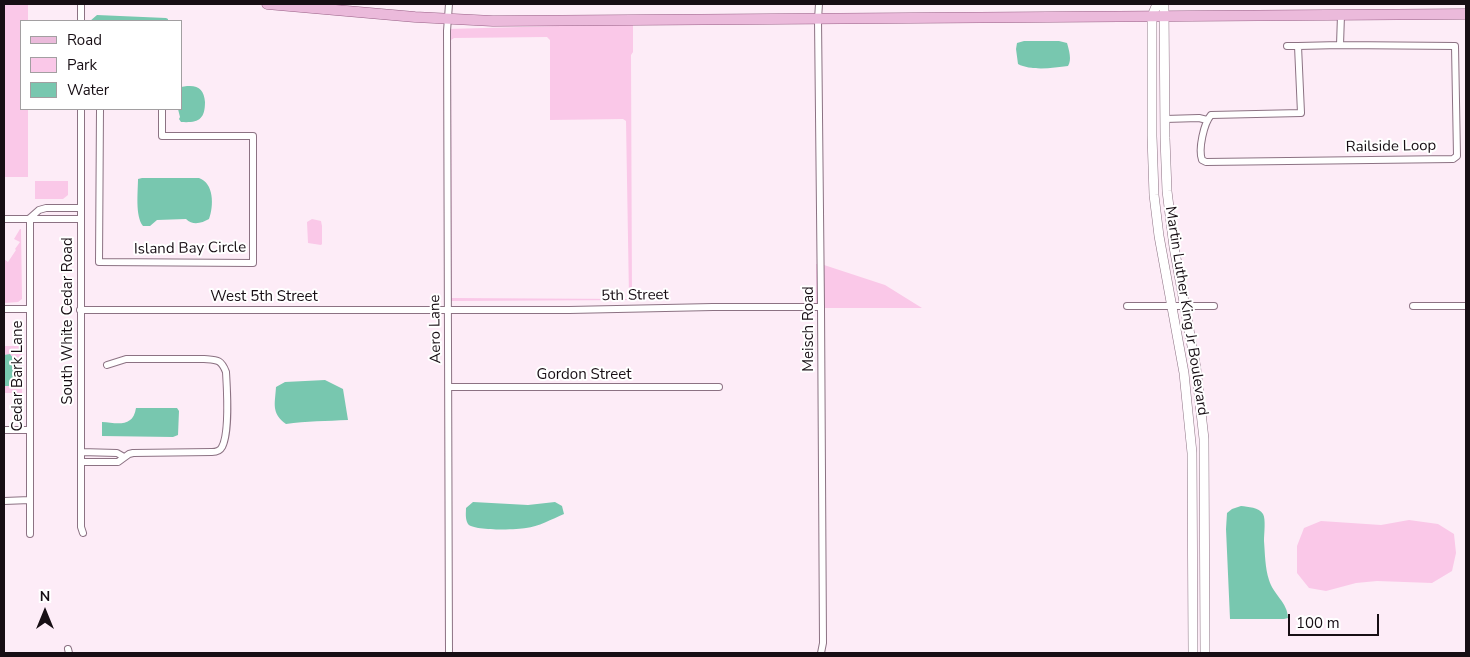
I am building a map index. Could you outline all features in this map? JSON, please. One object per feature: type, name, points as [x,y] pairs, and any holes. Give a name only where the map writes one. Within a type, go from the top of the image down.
[{"type":"main road","points":[[267,4],[368,14],[448,19],[554,20],[1466,14]]},
{"type":"main road","name":"Martin Luther King Jr Boulevard","points":[[1157,4],[1152,16],[1154,195],[1159,236],[1184,373],[1190,425],[1192,453],[1193,653]]},
{"type":"main road","name":"Martin Luther King Jr Boulevard","points":[[1164,4],[1164,119],[1167,191],[1174,247],[1198,384],[1204,440],[1205,653]]},
{"type":"main road","points":[[1192,518],[1198,520],[1200,525],[1200,564],[1205,573]]},
{"type":"street","points":[[81,4],[81,20]]},
{"type":"street","name":"Aero Lane","points":[[449,4],[446,31],[449,653]]},
{"type":"street","name":"Meisch Road","points":[[819,4],[822,307],[823,643],[821,653]]},
{"type":"street","points":[[1340,45],[1341,15]]},
{"type":"street","name":"Railside Loop","points":[[1207,120],[1200,155],[1202,160],[1206,162],[1453,159],[1457,156],[1455,46],[1287,46]]},
{"type":"street","points":[[1164,119],[1198,118],[1207,120],[1211,115],[1301,113],[1298,46]]},
{"type":"street","name":"South White Cedar Road","points":[[81,110],[81,527],[83,533]]},
{"type":"street","name":"Island Bay Circle","points":[[100,110],[99,262],[253,263],[253,136],[162,136],[162,110]]},
{"type":"street","points":[[30,218],[39,210],[46,208],[80,208]]},
{"type":"street","points":[[4,218],[80,219]]},
{"type":"street","name":"Cedar Bark Lane","points":[[30,218],[30,534]]},
{"type":"street","points":[[1126,306],[1214,306]]},
{"type":"street","points":[[1413,306],[1466,306]]},
{"type":"street","name":"5th Street","points":[[448,309],[569,310],[822,307]]},
{"type":"street","points":[[4,309],[30,309]]},
{"type":"street","name":"West 5th Street","points":[[80,310],[448,309]]},
{"type":"street","points":[[81,462],[118,462],[133,453],[212,452],[220,450],[223,446],[227,428],[226,372],[223,364],[217,360],[204,359],[126,359],[107,365]]},
{"type":"street","name":"Gordon Street","points":[[449,387],[719,387]]},
{"type":"street","points":[[4,430],[30,430]]},
{"type":"street","points":[[81,452],[117,453],[124,457]]},
{"type":"street","points":[[106,453],[106,462]]},
{"type":"street","points":[[4,501],[30,500]]},
{"type":"green space","points":[[4,4],[28,4],[28,20],[20,20],[20,110],[28,110],[28,177],[4,177]]},
{"type":"green space","points":[[633,24],[633,52],[631,55],[632,300],[450,301],[447,29]],"holes":[[[547,37],[550,40],[550,120],[623,119],[626,121],[629,297],[627,299],[452,298],[451,40],[454,38]]]},
{"type":"green space","points":[[35,181],[68,181],[68,195],[63,199],[35,199]]},
{"type":"green space","points":[[312,219],[321,221],[321,245],[308,243],[307,222]]},
{"type":"green space","points":[[20,229],[22,299],[18,302],[4,303],[4,259],[8,262],[16,250],[20,242],[14,239]]},
{"type":"green space","points":[[816,264],[885,285],[922,308],[816,308]]},
{"type":"green space","points":[[4,346],[22,346],[22,393],[4,393]]},
{"type":"green space","points":[[1409,520],[1438,524],[1454,534],[1456,553],[1452,571],[1432,583],[1377,581],[1356,583],[1326,591],[1309,588],[1297,573],[1297,546],[1304,528],[1321,521],[1381,525]]},
{"type":"water","points":[[97,15],[168,19],[168,20],[91,20]]},
{"type":"water","points":[[1024,41],[1059,41],[1067,43],[1070,58],[1068,66],[1036,68],[1018,64],[1017,43]]},
{"type":"water","points":[[195,86],[202,91],[205,102],[204,113],[196,121],[181,122],[179,119],[178,110],[182,110],[182,87]]},
{"type":"water","points":[[199,178],[204,181],[208,185],[212,196],[212,208],[209,219],[198,223],[192,223],[186,219],[157,220],[150,226],[143,226],[140,222],[138,204],[138,179]]},
{"type":"water","points":[[10,354],[13,358],[13,383],[12,386],[4,386],[4,355]]},
{"type":"water","points":[[325,380],[343,389],[348,420],[286,424],[281,420],[275,408],[276,387],[285,382]]},
{"type":"water","points":[[136,408],[177,408],[179,411],[178,435],[173,437],[102,436],[102,422],[124,423],[132,419]]},
{"type":"water","points":[[473,502],[528,505],[555,502],[562,506],[564,514],[540,524],[521,529],[478,528],[468,524],[466,520],[466,508]]},
{"type":"water","points":[[1241,506],[1256,509],[1264,516],[1264,541],[1268,575],[1271,585],[1286,608],[1288,618],[1230,619],[1227,513]]}]
